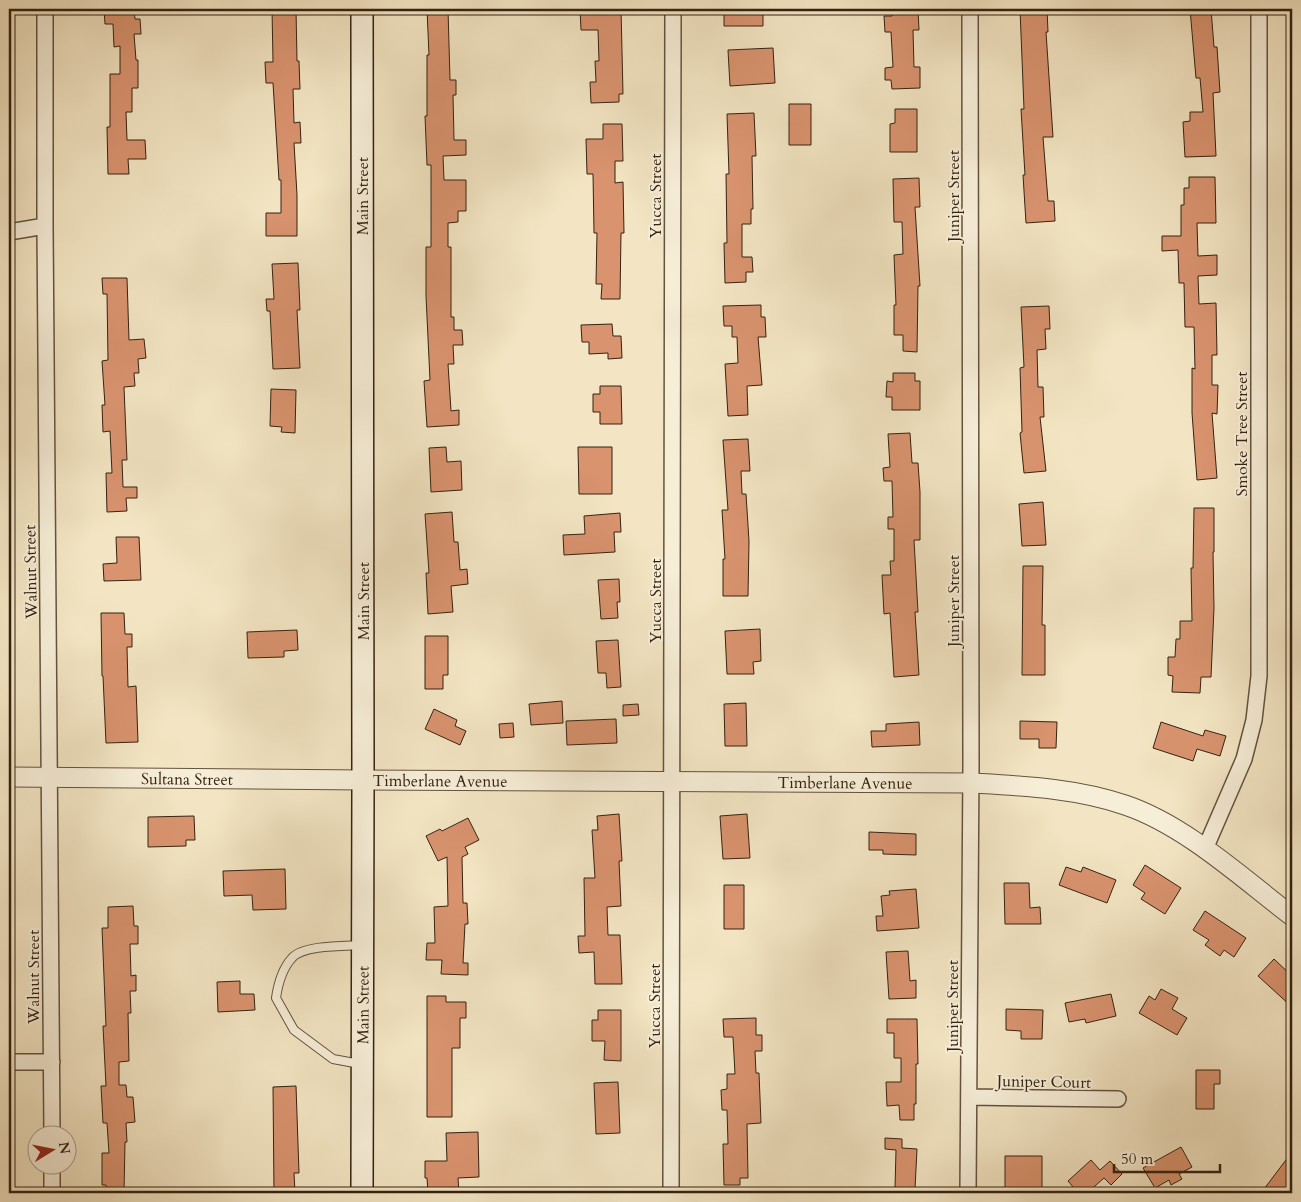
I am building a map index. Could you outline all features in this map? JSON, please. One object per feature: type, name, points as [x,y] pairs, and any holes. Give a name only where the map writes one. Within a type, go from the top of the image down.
[{"type":"main road","name":"Main Street","points":[[362,9],[362,1193]]},
{"type":"street","name":"Walnut Street","points":[[45,9],[44,226],[52,1124]]},
{"type":"street","name":"Yucca Street","points":[[671,1193],[673,9]]},
{"type":"street","name":"Juniper Street","points":[[968,1193],[970,9]]},
{"type":"street","name":"Smoke Tree Street","points":[[1205,849],[1244,758],[1254,720],[1259,676],[1259,9]]},
{"type":"street","points":[[9,232],[44,226]]},
{"type":"street","name":"Sultana Street","points":[[9,776],[363,780]]},
{"type":"street","name":"Timberlane Avenue","points":[[363,780],[970,783],[1038,787],[1125,805],[1163,822],[1205,849],[1292,916]]},
{"type":"street","points":[[9,1062],[52,1062]]},
{"type":"street","name":"Juniper Court","points":[[969,1097],[1118,1099]]},
{"type":"street","points":[[52,1174],[52,1193]]},
{"type":"lane","points":[[362,1064],[333,1059],[294,1030],[276,998],[279,980],[292,957],[312,948],[363,944]]},
{"type":"building","points":[[104,9],[134,9],[135,19],[140,19],[141,34],[134,34],[136,60],[138,60],[138,88],[132,88],[132,112],[126,112],[127,140],[145,140],[146,159],[128,159],[129,174],[108,174],[107,127],[110,127],[110,74],[120,74],[120,46],[114,47],[113,24],[105,24]]},
{"type":"building","points":[[272,9],[296,9],[297,61],[299,61],[300,89],[293,89],[294,123],[300,122],[301,143],[294,143],[297,236],[266,236],[266,213],[281,213],[281,180],[279,180],[273,83],[266,83],[265,62],[273,62]]},
{"type":"building","points":[[427,9],[448,9],[450,80],[456,80],[456,95],[453,95],[454,140],[466,140],[466,155],[443,156],[444,180],[466,180],[466,211],[458,211],[458,222],[448,223],[448,247],[451,247],[451,317],[454,317],[454,330],[462,330],[463,345],[453,345],[454,364],[448,364],[451,411],[459,410],[459,425],[427,427],[424,381],[430,380],[426,247],[431,247],[431,165],[427,165],[425,116],[427,116],[427,55],[429,55]]},
{"type":"building","points":[[580,9],[621,9],[623,94],[619,94],[619,102],[591,103],[590,82],[596,82],[595,61],[599,61],[598,30],[581,30]]},
{"type":"building","points":[[724,9],[763,9],[763,26],[724,26]]},
{"type":"building","points":[[892,9],[918,9],[919,30],[913,30],[914,67],[920,67],[920,88],[892,89],[891,80],[885,80],[885,68],[893,67],[891,32],[885,32],[884,16],[892,16]]},
{"type":"building","points":[[1020,9],[1047,9],[1048,32],[1046,32],[1053,137],[1043,137],[1048,201],[1054,201],[1055,221],[1026,223],[1021,109],[1024,109]]},
{"type":"building","points":[[1190,9],[1211,9],[1214,47],[1217,47],[1220,92],[1213,93],[1216,156],[1185,157],[1183,122],[1190,121],[1190,112],[1203,112],[1200,78],[1196,78]]},
{"type":"building","points":[[773,48],[775,83],[730,86],[728,50]]},
{"type":"building","points":[[789,104],[811,104],[811,145],[789,145]]},
{"type":"building","points":[[895,109],[917,109],[917,152],[890,152],[890,124],[895,123]]},
{"type":"building","points":[[754,113],[756,156],[752,156],[753,209],[751,209],[751,224],[742,224],[742,257],[752,257],[753,272],[746,272],[746,282],[725,283],[724,243],[727,243],[726,174],[729,174],[727,114]]},
{"type":"building","points":[[603,124],[622,124],[623,161],[615,161],[615,183],[623,182],[624,233],[621,233],[620,299],[601,299],[602,284],[596,284],[597,233],[594,233],[593,174],[587,174],[586,139],[603,139]]},
{"type":"building","points":[[1189,177],[1215,177],[1216,223],[1197,223],[1198,256],[1217,255],[1217,275],[1198,276],[1199,304],[1216,303],[1217,355],[1212,355],[1212,385],[1218,385],[1217,414],[1212,413],[1217,478],[1197,480],[1192,413],[1192,368],[1195,369],[1194,327],[1185,327],[1184,283],[1179,283],[1178,250],[1162,251],[1162,236],[1181,236],[1181,205],[1184,205],[1184,188],[1189,188]]},
{"type":"building","points":[[919,178],[920,207],[915,207],[920,286],[918,286],[917,352],[903,351],[903,335],[894,335],[894,305],[896,305],[894,255],[903,254],[902,222],[894,222],[893,179]]},
{"type":"building","points":[[298,263],[300,310],[297,310],[300,368],[273,369],[270,311],[267,311],[266,299],[274,299],[272,264]]},
{"type":"building","points":[[102,278],[127,278],[129,340],[144,339],[146,358],[138,359],[139,373],[134,373],[135,386],[124,387],[127,460],[122,460],[123,487],[137,487],[137,498],[126,498],[127,511],[107,512],[106,473],[112,473],[110,431],[103,432],[102,405],[105,405],[102,361],[108,360],[107,294],[103,294]]},
{"type":"building","points":[[761,305],[761,317],[765,317],[766,337],[758,337],[762,385],[747,386],[748,415],[728,416],[725,364],[738,363],[737,337],[732,337],[732,326],[724,326],[723,306]]},
{"type":"building","points":[[1049,306],[1050,329],[1045,329],[1046,349],[1037,350],[1038,387],[1043,387],[1044,417],[1040,417],[1046,471],[1024,473],[1020,433],[1022,432],[1020,368],[1024,367],[1021,307]]},
{"type":"building","points":[[612,324],[613,336],[621,336],[622,358],[608,359],[608,353],[589,354],[589,342],[582,342],[581,325]]},
{"type":"building","points":[[893,373],[915,373],[915,381],[920,381],[920,410],[892,410],[892,397],[886,397],[887,381],[893,382]]},
{"type":"building","points":[[600,386],[621,386],[622,424],[600,424],[600,412],[593,412],[593,394],[600,394]]},
{"type":"building","points":[[271,389],[296,390],[295,433],[281,432],[282,427],[270,426]]},
{"type":"building","points":[[910,433],[912,463],[918,463],[920,492],[920,540],[914,540],[918,612],[915,612],[919,675],[894,677],[890,613],[884,614],[882,575],[891,575],[890,561],[894,561],[894,529],[888,529],[888,517],[893,517],[892,481],[884,481],[883,468],[890,467],[888,434]]},
{"type":"building","points":[[748,439],[750,471],[741,471],[742,494],[746,494],[749,541],[748,596],[723,596],[723,559],[725,559],[722,510],[728,510],[723,440]]},
{"type":"building","points":[[446,447],[447,462],[461,461],[462,490],[431,492],[429,448]]},
{"type":"building","points":[[578,447],[612,447],[612,494],[579,494]]},
{"type":"building","points":[[1043,502],[1046,545],[1022,546],[1019,504]]},
{"type":"building","points":[[1194,508],[1214,508],[1214,608],[1211,677],[1201,677],[1200,693],[1172,692],[1173,676],[1168,675],[1168,657],[1175,657],[1176,639],[1180,639],[1180,621],[1192,621],[1191,568],[1193,568]]},
{"type":"building","points":[[452,512],[454,542],[458,542],[460,570],[467,569],[468,584],[451,586],[453,612],[428,614],[426,573],[429,573],[425,514]]},
{"type":"building","points":[[620,513],[621,532],[614,532],[615,552],[564,555],[563,535],[585,534],[584,516]]},
{"type":"building","points":[[116,537],[139,537],[141,580],[104,581],[103,564],[117,563]]},
{"type":"building","points":[[1023,566],[1043,566],[1042,625],[1045,625],[1045,675],[1022,675]]},
{"type":"building","points":[[619,579],[620,602],[617,602],[618,618],[601,619],[598,580]]},
{"type":"building","points":[[101,613],[124,613],[125,634],[132,634],[132,647],[127,647],[128,687],[136,686],[138,742],[106,743]]},
{"type":"building","points":[[760,629],[761,661],[753,662],[754,674],[727,674],[725,631]]},
{"type":"building","points":[[297,630],[298,650],[284,651],[284,657],[248,658],[247,632]]},
{"type":"building","points":[[425,636],[448,636],[448,675],[443,675],[443,689],[425,689]]},
{"type":"building","points":[[618,640],[621,687],[607,688],[606,673],[598,673],[596,641]]},
{"type":"building","points":[[562,701],[563,723],[531,725],[529,704]]},
{"type":"building","points":[[746,703],[747,746],[725,746],[724,704]]},
{"type":"building","points":[[638,704],[639,715],[623,716],[623,705]]},
{"type":"building","points":[[434,709],[457,720],[455,726],[466,731],[460,745],[425,729]]},
{"type":"building","points":[[616,719],[617,743],[567,745],[566,721]]},
{"type":"building","points":[[1020,721],[1057,722],[1056,748],[1039,748],[1039,739],[1020,739]]},
{"type":"building","points":[[919,722],[920,745],[872,747],[871,731],[886,731],[886,724]]},
{"type":"building","points":[[1161,722],[1203,736],[1205,730],[1226,736],[1220,756],[1197,749],[1193,761],[1153,748]]},
{"type":"building","points":[[513,723],[514,737],[500,738],[499,724]]},
{"type":"building","points":[[619,814],[622,861],[619,861],[621,906],[607,907],[608,935],[620,935],[622,984],[595,984],[594,952],[579,953],[578,936],[585,936],[584,878],[595,878],[592,830],[598,830],[597,816]]},
{"type":"building","points":[[747,814],[750,858],[723,859],[720,816]]},
{"type":"building","points":[[194,816],[195,840],[186,840],[186,846],[148,847],[148,817]]},
{"type":"building","points":[[468,818],[479,840],[465,847],[468,854],[462,857],[463,903],[467,903],[468,924],[465,924],[463,963],[468,963],[468,975],[441,974],[442,960],[426,960],[427,943],[435,943],[434,907],[448,906],[447,857],[438,861],[426,836],[440,829],[442,831]]},
{"type":"building","points":[[869,832],[916,834],[916,855],[883,854],[883,850],[869,850]]},
{"type":"building","points":[[1145,865],[1181,888],[1165,914],[1141,899],[1145,893],[1133,885]]},
{"type":"building","points":[[1066,867],[1081,872],[1083,867],[1116,880],[1107,903],[1059,885]]},
{"type":"building","points":[[285,869],[286,909],[253,910],[252,895],[224,896],[223,871]]},
{"type":"building","points":[[1004,883],[1029,883],[1030,908],[1040,907],[1041,924],[1005,924]]},
{"type":"building","points":[[724,885],[744,885],[744,929],[724,929]]},
{"type":"building","points":[[916,889],[919,928],[877,931],[876,916],[883,916],[881,896],[890,895],[889,891]]},
{"type":"building","points":[[133,906],[134,926],[138,926],[138,944],[130,944],[131,976],[136,975],[136,991],[130,991],[131,1013],[128,1013],[129,1061],[119,1062],[119,1085],[126,1085],[127,1097],[133,1097],[135,1122],[126,1123],[127,1142],[125,1142],[124,1193],[106,1193],[106,1185],[102,1185],[102,1153],[109,1153],[107,1123],[103,1123],[101,1086],[106,1086],[103,1026],[106,1026],[102,928],[108,928],[108,907]]},
{"type":"building","points":[[1205,911],[1246,938],[1234,957],[1224,950],[1220,956],[1205,945],[1209,940],[1193,930]]},
{"type":"building","points":[[908,951],[910,981],[916,980],[916,998],[889,999],[886,952]]},
{"type":"building","points":[[1274,959],[1292,976],[1292,1007],[1258,976]]},
{"type":"building","points":[[240,981],[240,994],[254,994],[255,1010],[218,1012],[217,982]]},
{"type":"building","points":[[1161,989],[1178,998],[1172,1009],[1187,1018],[1177,1035],[1139,1013],[1149,996],[1155,1000]]},
{"type":"building","points":[[1111,994],[1116,1016],[1086,1023],[1085,1019],[1069,1022],[1065,1003]]},
{"type":"building","points":[[427,996],[446,996],[446,1002],[466,1002],[466,1018],[460,1018],[460,1048],[452,1048],[452,1117],[427,1117]]},
{"type":"building","points":[[1006,1009],[1043,1010],[1042,1039],[1021,1039],[1021,1031],[1006,1030]]},
{"type":"building","points":[[598,1010],[621,1010],[621,1061],[604,1060],[605,1041],[592,1041],[592,1020],[598,1020]]},
{"type":"building","points":[[756,1018],[756,1035],[762,1035],[762,1051],[755,1051],[756,1073],[759,1073],[761,1123],[747,1124],[748,1178],[740,1178],[740,1185],[724,1185],[723,1144],[728,1144],[727,1110],[722,1110],[721,1090],[727,1089],[727,1074],[735,1074],[733,1037],[724,1037],[723,1019]]},
{"type":"building","points":[[887,1019],[917,1019],[918,1064],[916,1064],[914,1120],[900,1120],[899,1105],[887,1106],[886,1082],[901,1082],[901,1058],[894,1058],[894,1033],[887,1033]]},
{"type":"building","points":[[1196,1070],[1220,1070],[1220,1084],[1214,1084],[1214,1109],[1196,1109]]},
{"type":"building","points":[[618,1082],[620,1133],[596,1134],[594,1083]]},
{"type":"building","points":[[296,1086],[299,1173],[294,1173],[295,1193],[274,1193],[273,1087]]},
{"type":"building","points":[[478,1132],[479,1177],[458,1178],[459,1193],[428,1193],[427,1178],[425,1178],[425,1161],[447,1161],[446,1133]]},
{"type":"building","points":[[885,1138],[902,1139],[902,1148],[917,1149],[915,1189],[895,1188],[896,1150],[885,1149]]},
{"type":"building","points":[[1181,1147],[1192,1167],[1179,1174],[1182,1179],[1171,1185],[1169,1180],[1155,1188],[1143,1168]]},
{"type":"building","points":[[1292,1152],[1292,1189],[1289,1193],[1261,1193]]},
{"type":"building","points":[[1005,1156],[1042,1156],[1042,1193],[1005,1193]]},
{"type":"building","points":[[1091,1160],[1100,1170],[1110,1161],[1122,1174],[1111,1185],[1104,1178],[1087,1193],[1078,1193],[1068,1181]]}]
